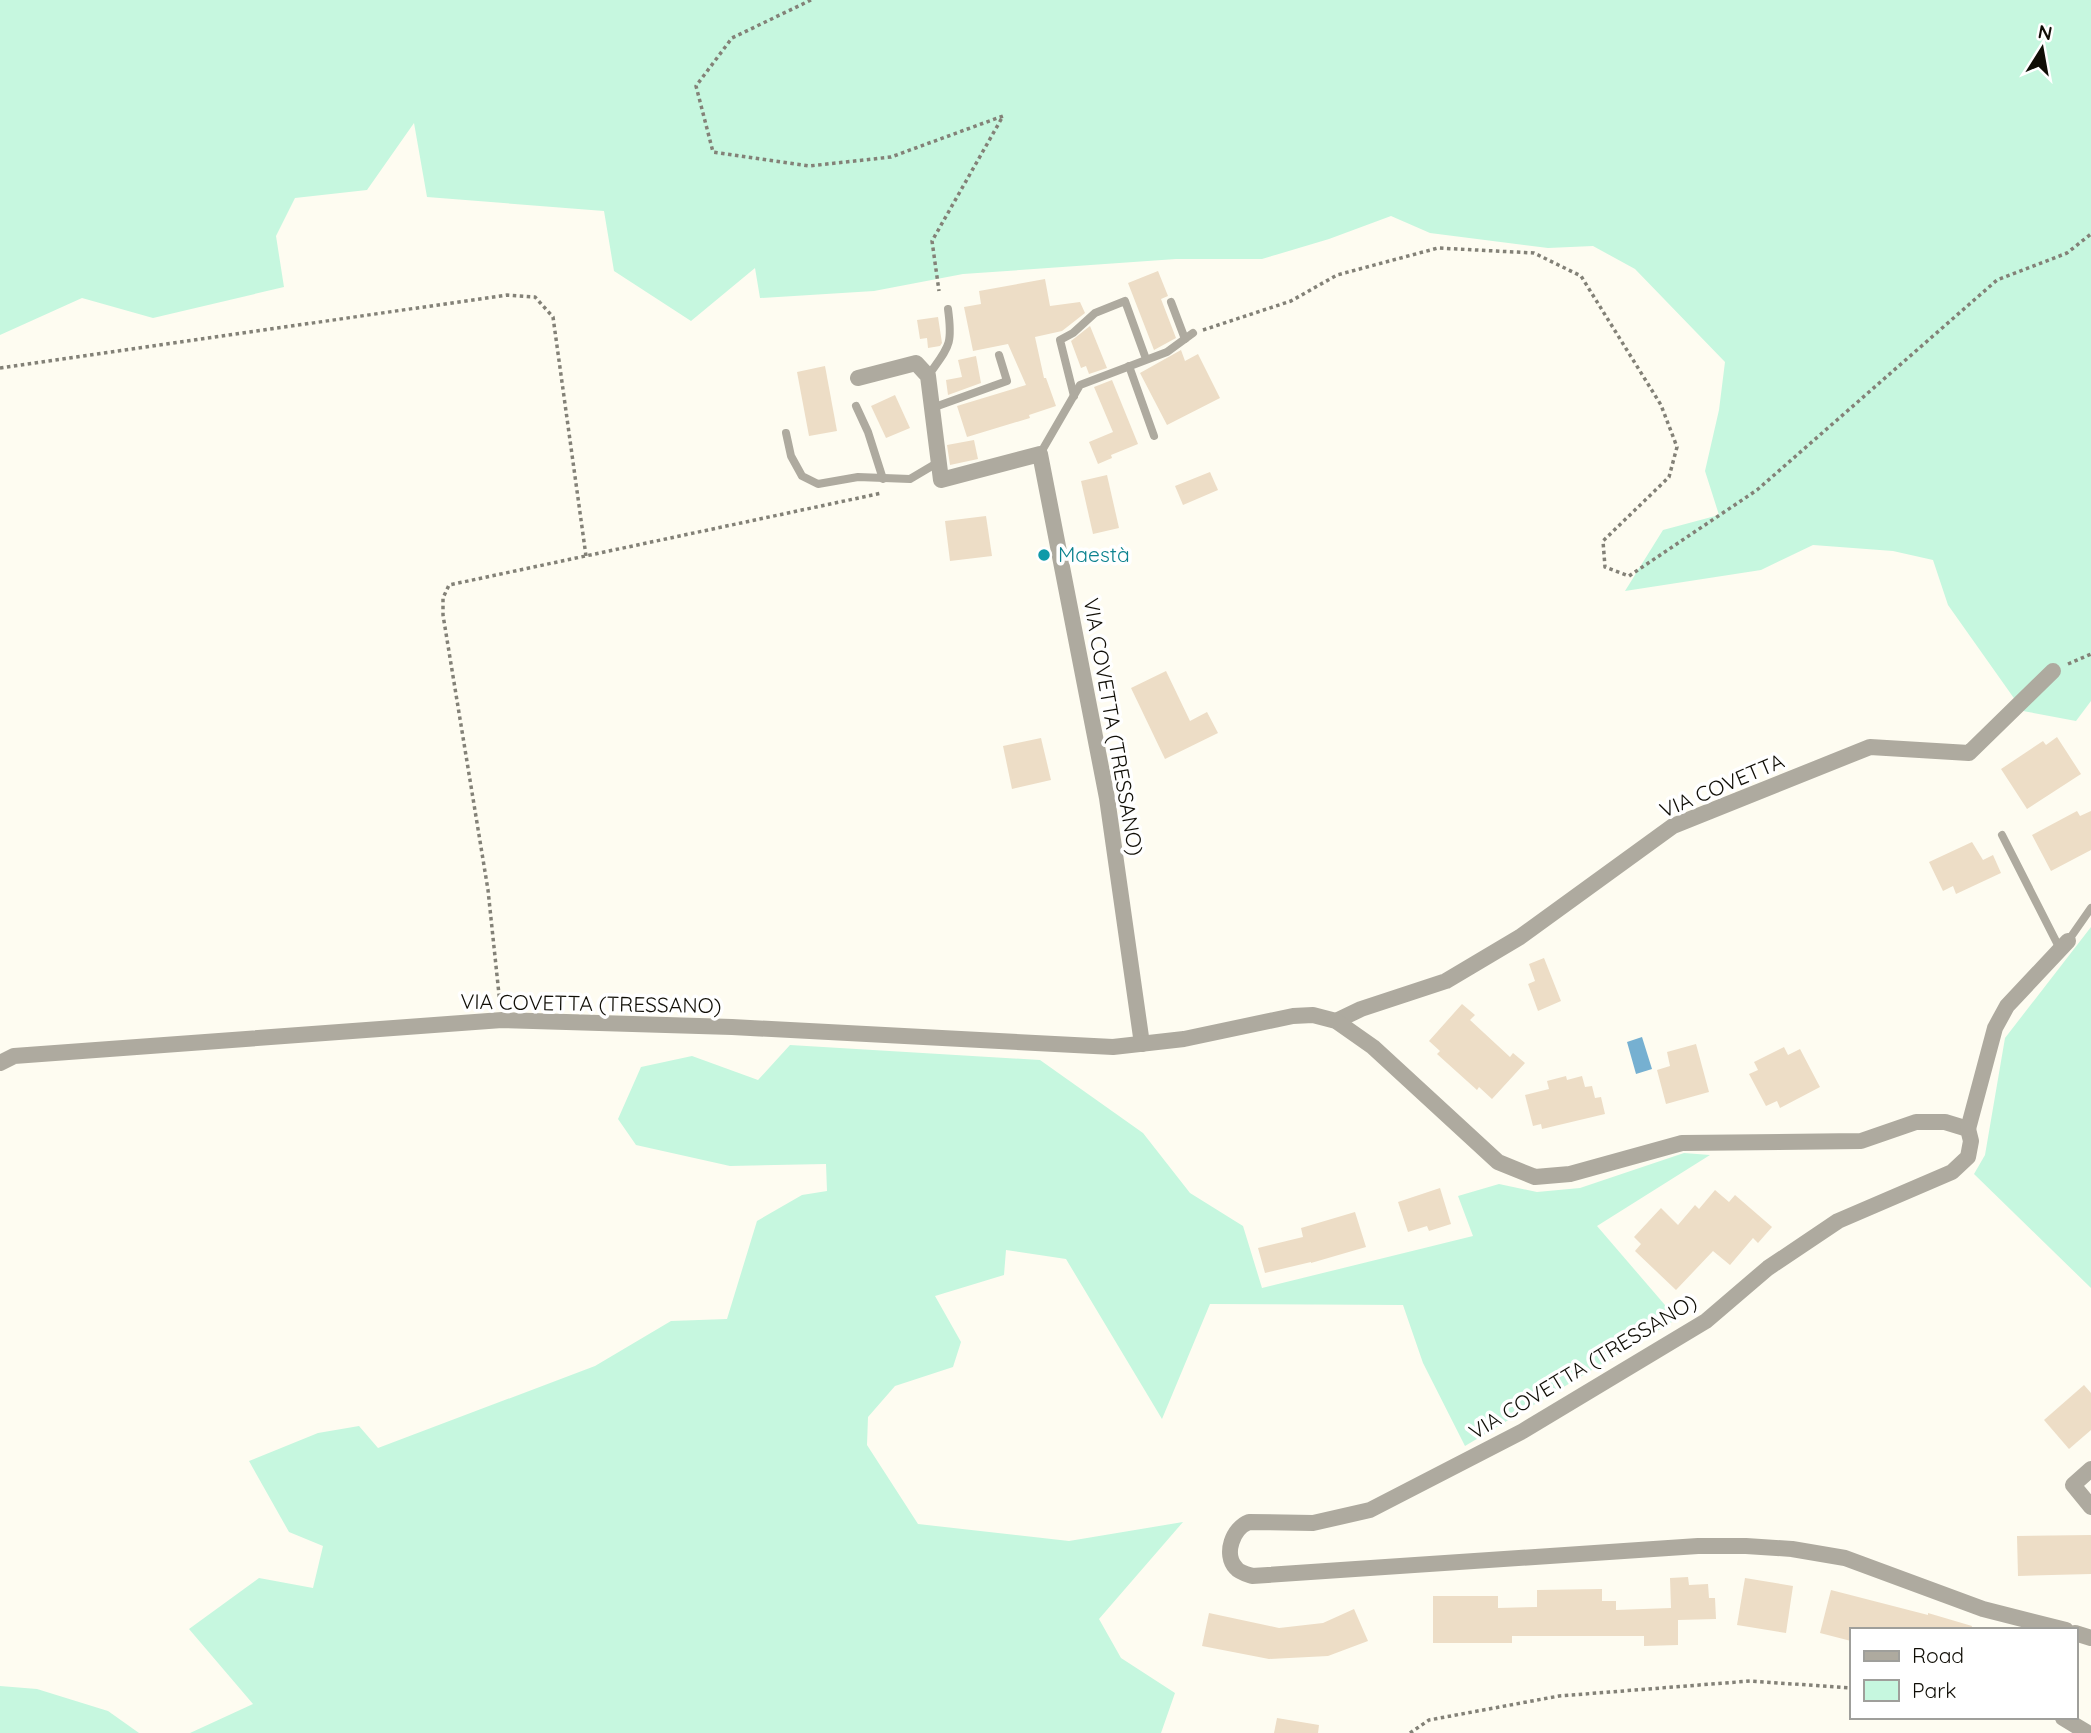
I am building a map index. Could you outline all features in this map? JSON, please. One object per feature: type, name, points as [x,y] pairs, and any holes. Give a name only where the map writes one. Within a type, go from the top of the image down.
[{"type":"street","points":[[858,378],[916,363],[928,376],[941,480],[1040,454]]},
{"type":"street","name":"VIA COVETTA (TRESSANO)","points":[[1040,454],[1107,798],[1142,1044]]},
{"type":"street","name":"VIA COVETTA","points":[[1336,1021],[1361,1009],[1446,981],[1520,937],[1673,826],[1870,747],[1969,753],[2053,671]]},
{"type":"street","points":[[1968,1129],[1995,1028],[2007,1006],[2064,945]]},
{"type":"street","name":"VIA COVETTA (TRESSANO)","points":[[1,1060],[14,1056],[502,1020],[732,1027],[1113,1048],[1184,1039],[1293,1016],[1313,1015],[1336,1021],[1373,1047],[1498,1162],[1535,1177],[1570,1174],[1682,1143],[1861,1141],[1916,1122],[1945,1122],[1968,1129],[1971,1141],[1968,1157],[1952,1172],[1838,1221],[1769,1268],[1706,1321],[1628,1370],[1523,1431],[1370,1510],[1313,1523],[1249,1522],[1241,1525],[1231,1540],[1232,1562],[1237,1570],[1252,1576],[1698,1546],[1792,1549],[1845,1558],[1983,1609],[2058,1628]]},
{"type":"street","points":[[2091,1469],[2073,1485],[2091,1507]]},
{"type":"street","points":[[2065,1719],[2088,1733]]},
{"type":"lane","points":[[1074,396],[1059,340],[1073,333],[1095,313],[1125,301],[1146,359]]},
{"type":"lane","points":[[1171,302],[1185,339]]},
{"type":"lane","points":[[928,376],[946,351],[952,336],[948,309]]},
{"type":"lane","points":[[1040,454],[1080,385],[1167,352],[1193,333]]},
{"type":"lane","points":[[932,408],[1007,381],[999,355]]},
{"type":"lane","points":[[1129,366],[1154,436]]},
{"type":"lane","points":[[856,406],[868,432],[883,479]]},
{"type":"lane","points":[[786,433],[791,456],[802,476],[818,484],[858,477],[910,479],[937,463]]},
{"type":"lane","points":[[2002,835],[2064,945],[2091,908]]},
{"type":"path","points":[[811,0],[732,37],[696,86],[713,152],[809,166],[891,157],[1003,116],[932,241],[939,291]]},
{"type":"path","points":[[1193,333],[1291,301],[1337,275],[1438,248],[1534,253],[1581,276],[1661,405],[1677,447],[1669,477],[1603,541],[1605,567],[1629,576],[1757,490],[1997,280],[2067,253],[2091,234]]},
{"type":"path","points":[[0,368],[507,295],[535,296],[553,317],[586,556]]},
{"type":"path","points":[[502,1020],[488,890],[443,615],[443,598],[449,585],[886,492]]},
{"type":"path","points":[[2053,671],[2091,654]]},
{"type":"path","points":[[1410,1733],[1429,1720],[1559,1696],[1750,1681],[1850,1688]]},
{"type":"green space","points":[[0,0],[2091,0],[2091,701],[2076,721],[2023,711],[1948,605],[1933,560],[1893,551],[1813,545],[1761,570],[1625,591],[1663,530],[1719,515],[1705,471],[1719,410],[1725,362],[1635,269],[1593,246],[1548,248],[1430,233],[1391,216],[1329,239],[1262,259],[1176,259],[963,274],[874,291],[760,298],[755,268],[691,321],[614,271],[604,211],[427,197],[414,123],[367,190],[295,198],[276,236],[284,287],[153,318],[82,298],[0,335]]},
{"type":"green space","points":[[2091,927],[2091,1288],[1974,1174],[1985,1155],[2005,1038]]},
{"type":"green space","points":[[790,1045],[1040,1060],[1143,1133],[1190,1193],[1243,1226],[1262,1288],[1473,1236],[1458,1196],[1499,1184],[1537,1192],[1580,1188],[1684,1153],[1710,1155],[1597,1226],[1677,1319],[1465,1446],[1423,1363],[1403,1305],[1210,1304],[1162,1419],[1066,1259],[1006,1250],[1004,1275],[935,1296],[961,1342],[953,1367],[895,1386],[868,1417],[867,1445],[918,1524],[1069,1541],[1183,1522],[1099,1619],[1121,1658],[1175,1693],[1161,1733],[190,1733],[253,1704],[189,1629],[259,1578],[313,1588],[323,1546],[289,1532],[249,1461],[318,1433],[359,1426],[378,1448],[595,1366],[671,1321],[727,1319],[757,1221],[802,1195],[827,1191],[826,1164],[730,1166],[636,1145],[618,1119],[641,1067],[692,1056],[758,1080]]},
{"type":"green space","points":[[0,1686],[37,1689],[108,1711],[139,1733],[0,1733]]},
{"type":"water","points":[[1642,1037],[1652,1069],[1636,1074],[1627,1042]]},
{"type":"building","points":[[1158,271],[1168,296],[1161,299],[1176,338],[1154,350],[1128,283]]},
{"type":"building","points":[[1045,279],[1050,306],[1080,302],[1085,313],[1062,331],[1035,337],[1044,378],[1056,406],[1029,415],[1030,418],[967,437],[957,406],[1026,385],[1008,344],[973,351],[964,307],[981,304],[979,291]]},
{"type":"building","points":[[938,317],[942,343],[940,346],[928,348],[927,338],[920,339],[917,320]]},
{"type":"building","points":[[1090,326],[1107,368],[1089,374],[1086,366],[1081,368],[1071,341]]},
{"type":"building","points":[[1181,350],[1185,361],[1198,354],[1220,398],[1167,425],[1140,373]]},
{"type":"building","points":[[976,356],[981,383],[948,395],[946,380],[962,377],[958,360]]},
{"type":"building","points":[[825,366],[837,431],[809,436],[797,372]]},
{"type":"building","points":[[1112,380],[1138,444],[1111,455],[1112,458],[1098,464],[1089,442],[1113,432],[1094,387]]},
{"type":"building","points":[[895,395],[910,428],[886,438],[871,406]]},
{"type":"building","points":[[974,440],[978,459],[950,465],[947,445]]},
{"type":"building","points":[[1210,472],[1218,490],[1183,505],[1175,486]]},
{"type":"building","points":[[1107,475],[1119,528],[1093,534],[1081,481]]},
{"type":"building","points":[[986,516],[992,556],[950,561],[945,521]]},
{"type":"building","points":[[1166,671],[1190,721],[1207,712],[1218,733],[1165,759],[1131,688]]},
{"type":"building","points":[[2057,737],[2081,774],[2027,809],[2001,769],[2043,741],[2046,745]]},
{"type":"building","points":[[1041,738],[1051,780],[1012,789],[1003,746]]},
{"type":"building","points":[[2077,811],[2080,816],[2091,811],[2091,850],[2051,871],[2032,835]]},
{"type":"building","points":[[1972,842],[1983,860],[1993,855],[2001,873],[1956,894],[1953,886],[1943,891],[1929,862]]},
{"type":"building","points":[[1544,958],[1561,1001],[1538,1011],[1528,984],[1535,981],[1529,964]]},
{"type":"building","points":[[1462,1004],[1475,1015],[1470,1020],[1510,1057],[1513,1053],[1525,1063],[1492,1099],[1479,1087],[1477,1090],[1437,1054],[1440,1051],[1429,1041]]},
{"type":"building","points":[[1696,1044],[1709,1092],[1666,1104],[1657,1070],[1670,1066],[1667,1052]]},
{"type":"building","points":[[1784,1047],[1788,1055],[1800,1049],[1820,1087],[1780,1108],[1777,1101],[1766,1106],[1749,1074],[1758,1070],[1754,1062]]},
{"type":"building","points":[[1566,1076],[1567,1080],[1582,1076],[1585,1087],[1592,1086],[1595,1098],[1601,1097],[1605,1114],[1542,1129],[1541,1124],[1533,1126],[1525,1095],[1549,1089],[1547,1081]]},
{"type":"building","points":[[1440,1188],[1451,1224],[1429,1231],[1427,1226],[1408,1232],[1398,1202]]},
{"type":"building","points":[[1715,1190],[1729,1202],[1735,1195],[1772,1227],[1758,1243],[1753,1238],[1730,1265],[1713,1251],[1676,1290],[1635,1251],[1641,1244],[1634,1237],[1661,1208],[1678,1225],[1695,1205],[1699,1209]]},
{"type":"building","points":[[1355,1212],[1366,1247],[1265,1273],[1258,1248],[1303,1237],[1301,1228]]},
{"type":"building","points":[[2084,1385],[2091,1393],[2091,1430],[2069,1449],[2044,1420]]},
{"type":"building","points":[[2091,1535],[2091,1574],[2018,1576],[2017,1536]]},
{"type":"building","points":[[1688,1577],[1689,1585],[1708,1584],[1709,1598],[1715,1598],[1716,1619],[1678,1620],[1678,1645],[1644,1646],[1644,1636],[1512,1636],[1512,1643],[1433,1643],[1433,1596],[1498,1596],[1498,1608],[1537,1607],[1537,1590],[1602,1589],[1602,1601],[1616,1601],[1616,1610],[1671,1608],[1670,1578]]},
{"type":"building","points":[[1745,1578],[1793,1586],[1786,1633],[1737,1625]]},
{"type":"building","points":[[1831,1590],[1972,1626],[1850,1628],[1850,1641],[1820,1633]]},
{"type":"building","points":[[1354,1609],[1368,1641],[1328,1656],[1269,1659],[1202,1646],[1209,1613],[1279,1628],[1323,1623]]},
{"type":"building","points":[[1277,1718],[1319,1725],[1318,1733],[1274,1733]]},
{"type":"place","name":"Maestà","points":[[1044,555]]}]
